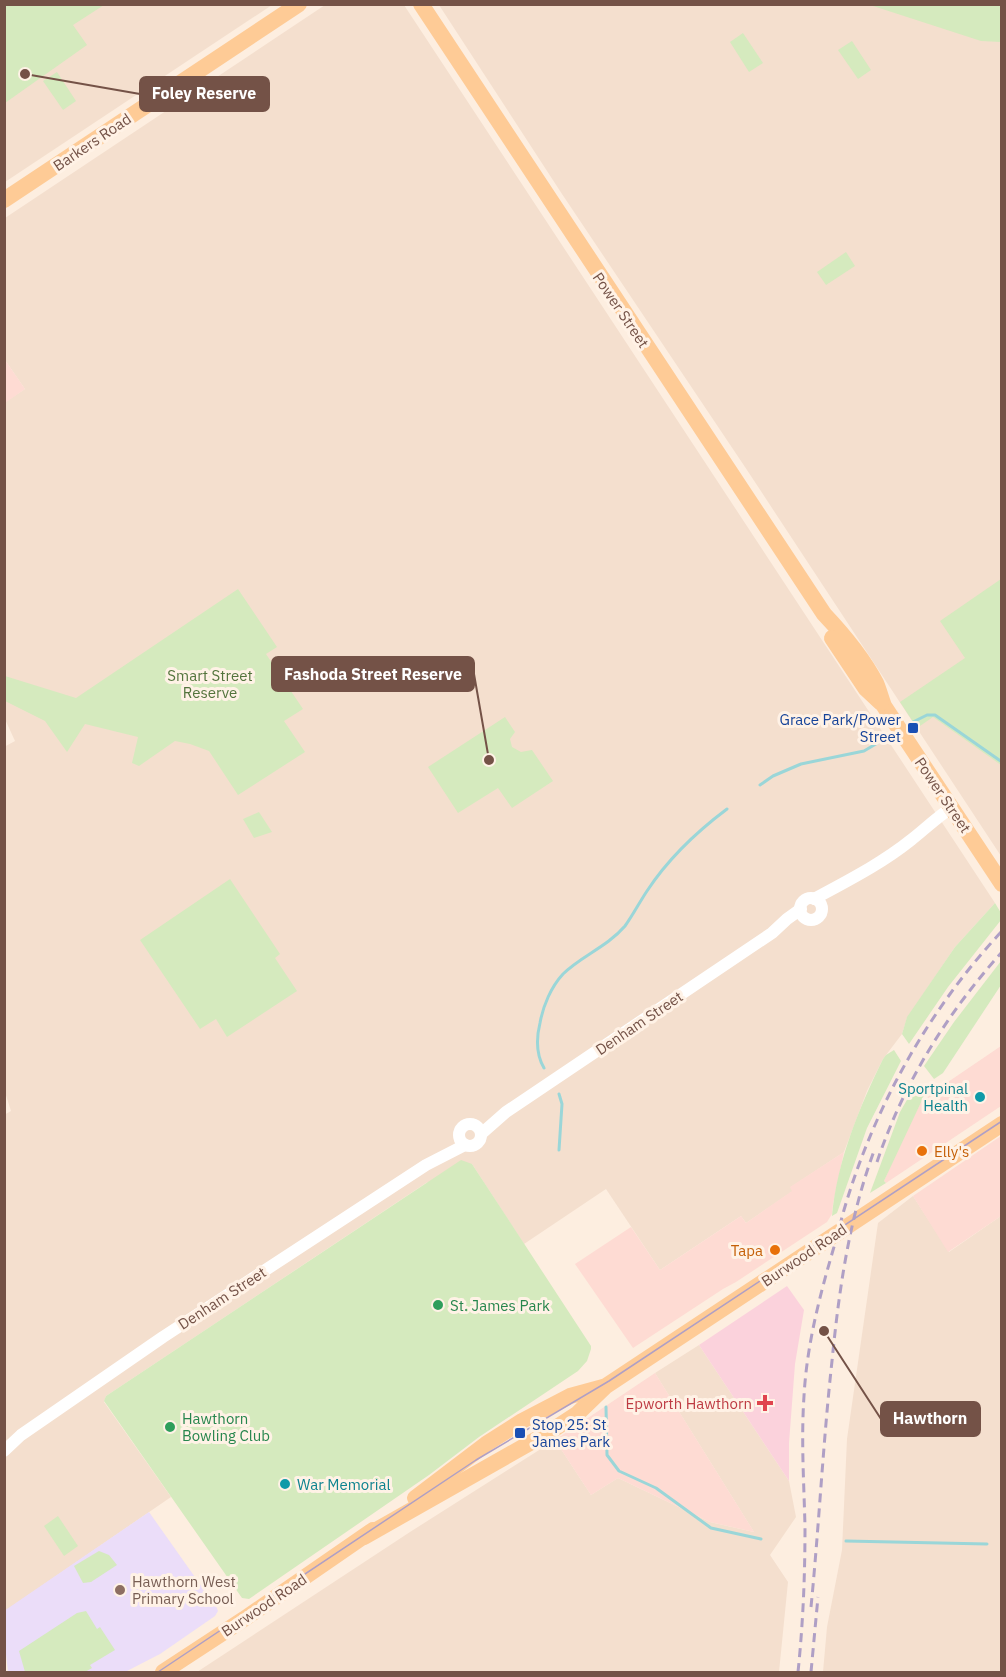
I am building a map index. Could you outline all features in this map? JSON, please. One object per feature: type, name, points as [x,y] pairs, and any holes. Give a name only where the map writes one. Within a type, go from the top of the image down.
[{"type":"main road","name":"Barkers Road","points":[[4,200],[299,4]]},
{"type":"main road","name":"Power Street","points":[[421,4],[824,614],[832,638],[866,689],[884,706],[1002,884]]},
{"type":"main road","name":"Burwood Road","points":[[364,1537],[551,1431],[577,1414],[606,1386],[1002,1124]]},
{"type":"main road","name":"Burwood Road","points":[[163,1672],[364,1537],[486,1444],[515,1425],[570,1396],[606,1386]]},
{"type":"street","points":[[818,903],[822,911],[818,917],[812,920],[803,914],[802,904],[806,900],[818,903],[911,840],[938,826],[953,811]]},
{"type":"street","name":"Denham Street","points":[[478,1130],[803,914]]},
{"type":"street","points":[[469,1125],[478,1130],[477,1144],[471,1146],[462,1141],[460,1131],[464,1126],[469,1125]]},
{"type":"street","name":"Denham Street","points":[[4,1451],[21,1435],[164,1337],[462,1141]]},
{"type":"street","name":"Denham Street","points":[[4,1443],[21,1435]]},
{"type":"shaded area","points":[[5,5],[272,5],[5,182]]},
{"type":"shaded area","points":[[325,5],[404,5],[995,903],[955,947],[907,1018],[902,1034],[883,1059],[867,1091],[844,1152],[791,1187],[793,1191],[746,1223],[741,1216],[660,1270],[606,1189],[524,1244],[472,1164],[426,1183],[106,1396],[104,1402],[171,1497],[5,1611],[4,1115],[11,1111],[4,1089],[4,747],[15,741],[4,717],[4,501],[6,500],[4,497],[4,403],[25,389],[5,360],[5,218]]},
{"type":"shaded area","points":[[439,5],[1001,5],[1001,856],[562,194]]},
{"type":"shaded area","points":[[5,360],[25,389],[4,403]]},
{"type":"shaded area","points":[[1001,1046],[1001,1106],[886,1183],[884,1181],[899,1146],[924,1096]]},
{"type":"shaded area","points":[[1001,1136],[1001,1216],[948,1252],[913,1196]]},
{"type":"shaded area","points":[[844,1152],[832,1214],[827,1222],[633,1348],[575,1264],[631,1227],[660,1270],[741,1216],[746,1223],[792,1191],[790,1187]]},
{"type":"shaded area","points":[[913,1196],[949,1252],[1001,1216],[1001,1672],[823,1672],[827,1627],[842,1550],[847,1439],[878,1223]]},
{"type":"shaded area","name":"Epworth Hawthorn","points":[[787,1286],[804,1310],[795,1364],[789,1443],[789,1481],[699,1345]]},
{"type":"shaded area","points":[[699,1345],[789,1481],[796,1517],[770,1555],[788,1582],[779,1672],[197,1672],[555,1440],[591,1495],[618,1478],[710,1522],[754,1532],[655,1373]]},
{"type":"shaded area","points":[[655,1373],[754,1532],[710,1522],[618,1478],[591,1495],[555,1440]]},
{"type":"shaded area","name":"Hawthorn West Primary School","points":[[149,1512],[214,1601],[218,1611],[215,1616],[160,1654],[125,1672],[8,1672],[4,1611]]},
{"type":"green space","points":[[4,5],[104,5],[73,25],[87,45],[5,103]]},
{"type":"green space","points":[[870,5],[1001,5],[1001,42],[981,41]]},
{"type":"green space","points":[[743,33],[763,63],[749,72],[730,42]]},
{"type":"green space","points":[[852,41],[871,70],[858,79],[838,50]]},
{"type":"green space","points":[[57,72],[76,101],[63,110],[43,81]]},
{"type":"green space","points":[[846,252],[855,266],[826,285],[817,272]]},
{"type":"green space","points":[[1001,579],[1001,765],[933,717],[917,728],[900,702],[965,658],[940,621]]},
{"type":"green space","name":"Smart Street Reserve","points":[[238,589],[277,647],[266,654],[303,709],[284,721],[305,752],[238,795],[209,751],[175,741],[139,766],[132,763],[138,737],[85,724],[67,752],[45,721],[5,701],[5,676],[76,698]]},
{"type":"green space","points":[[505,717],[515,732],[510,739],[512,747],[521,752],[532,750],[553,781],[512,808],[498,788],[458,813],[428,767]]},
{"type":"green space","points":[[259,812],[272,832],[254,838],[243,819]]},
{"type":"green space","points":[[230,879],[280,954],[275,958],[297,991],[227,1037],[216,1019],[200,1029],[140,940]]},
{"type":"green space","points":[[995,903],[1001,913],[1001,920],[948,987],[909,1044],[902,1034],[907,1017],[955,947]]},
{"type":"green space","points":[[1001,961],[1001,985],[943,1073],[934,1079],[924,1066],[954,1022]]},
{"type":"green space","points":[[894,1050],[901,1061],[867,1128],[837,1213],[832,1216],[839,1175],[850,1135],[883,1059]]},
{"type":"green space","points":[[916,1084],[924,1096],[884,1181],[886,1183],[870,1193],[900,1112]]},
{"type":"green space","name":"St. James Park","points":[[461,1160],[472,1164],[591,1346],[587,1361],[578,1371],[479,1437],[429,1475],[249,1599],[242,1598],[104,1401],[106,1396]]},
{"type":"green space","points":[[58,1516],[78,1546],[64,1556],[44,1526]]},
{"type":"green space","points":[[99,1551],[109,1555],[117,1565],[91,1582],[83,1583],[74,1566]]},
{"type":"green space","points":[[86,1611],[97,1629],[100,1627],[115,1650],[90,1665],[92,1668],[85,1672],[25,1672],[19,1651],[77,1613]]},
{"type":"waterway","points":[[913,722],[927,715],[935,715],[1002,762]]},
{"type":"waterway","points":[[760,785],[773,776],[801,764],[864,751],[886,738]]},
{"type":"waterway","points":[[544,1068],[537,1041],[541,1017],[545,1003],[559,979],[625,926],[655,879],[673,857],[704,827],[727,809]]},
{"type":"waterway","points":[[559,1094],[562,1104],[559,1150]]},
{"type":"waterway","points":[[606,1407],[607,1455],[619,1471],[656,1488],[711,1528],[761,1539]]},
{"type":"waterway","points":[[846,1541],[987,1544]]},
{"type":"tram line","points":[[158,1672],[476,1460],[609,1381],[1002,1121]]},
{"type":"railway","points":[[798,1672],[805,1564],[804,1396],[811,1336],[825,1278],[856,1172],[888,1097],[928,1026],[975,961],[1002,931]]},
{"type":"railway","points":[[877,1162],[913,1077],[945,1025],[1002,952]]},
{"type":"railway","points":[[811,1607],[838,1308],[846,1255],[858,1203],[874,1151]]},
{"type":"railway","points":[[811,1672],[818,1597]]},
{"type":"place","name":"Foley Reserve","points":[[25,74]]},
{"type":"place","name":"Grace Park/Power Street","points":[[913,728]]},
{"type":"place","name":"Fashoda Street Reserve","points":[[489,760]]},
{"type":"place","name":"Sportpinal Health","points":[[980,1097]]},
{"type":"place","name":"Elly's","points":[[922,1151]]},
{"type":"place","name":"Tapa","points":[[775,1250]]},
{"type":"place","name":"St. James Park","points":[[438,1305]]},
{"type":"place","name":"Hawthorn","points":[[824,1331]]},
{"type":"place","name":"Epworth Hawthorn","points":[[765,1403]]},
{"type":"place","name":"Hawthorn Bowling Club","points":[[170,1427]]},
{"type":"place","name":"Stop 25: St James Park","points":[[520,1433]]},
{"type":"place","name":"War Memorial","points":[[285,1484]]},
{"type":"place","name":"Hawthorn West Primary School","points":[[120,1590]]}]
